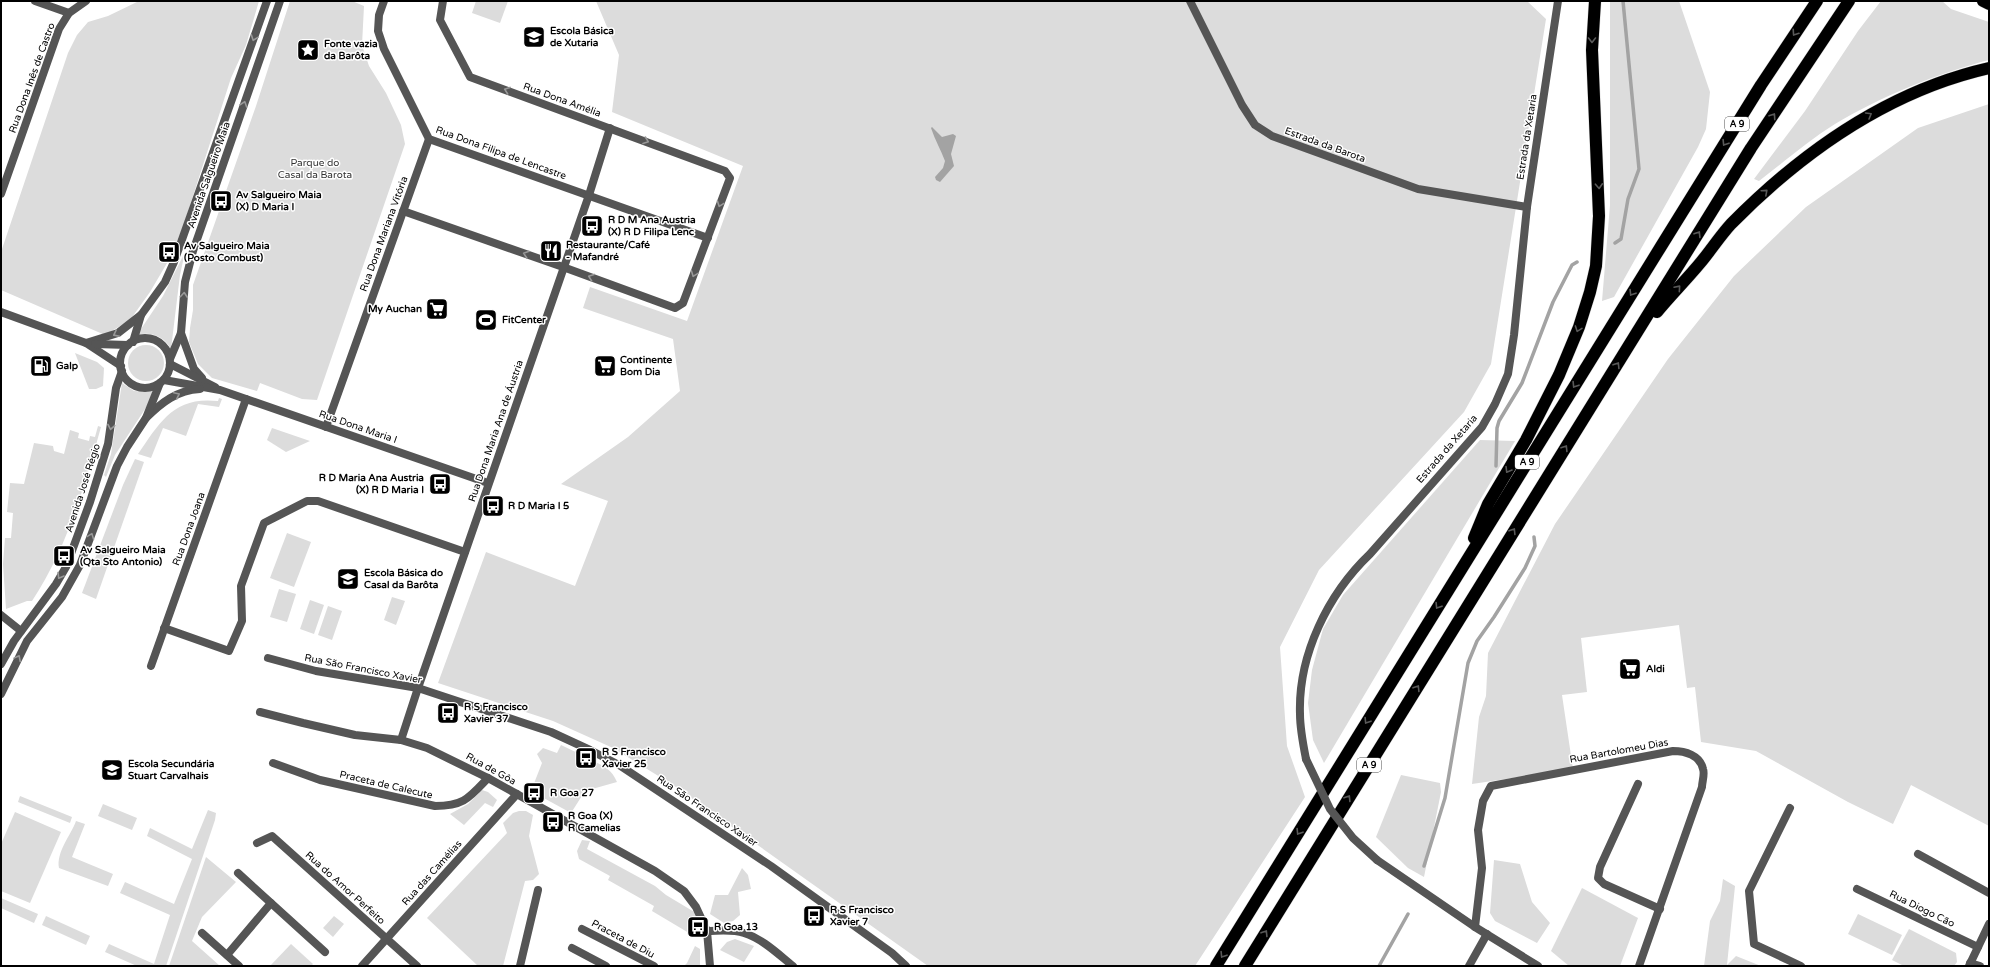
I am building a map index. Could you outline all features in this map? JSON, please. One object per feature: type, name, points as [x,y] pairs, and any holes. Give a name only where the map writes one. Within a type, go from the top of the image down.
[{"type":"highway","points":[[1459,573],[1488,504],[1526,440],[1559,374],[1579,327],[1590,292],[1596,266],[1599,234],[1599,192],[1592,50],[1595,1]]},
{"type":"highway","name":"A 9","points":[[1216,966],[1757,92],[1817,1]]},
{"type":"highway","name":"A 9","points":[[1245,966],[1751,148],[1849,1]]},
{"type":"highway","points":[[1983,1],[1989,4]]},
{"type":"highway","points":[[1634,338],[1701,261],[1730,225],[1805,156],[1847,128],[1896,99],[1965,73],[1989,68]]},
{"type":"street","points":[[35,1],[69,13]]},
{"type":"street","name":"Rua Dona Inês de Castro","points":[[1,192],[55,38],[69,13],[86,1]]},
{"type":"street","name":"Avenida Salgueiro Maia","points":[[130,343],[141,315],[164,282],[174,262],[267,1]]},
{"type":"street","name":"Avenida Salgueiro Maia","points":[[170,361],[181,333],[185,282],[193,251],[280,1]]},
{"type":"street","name":"Rua Dona Filipa de Lencastre","points":[[384,1],[379,15],[378,31],[384,49],[429,139],[708,238]]},
{"type":"street","name":"Rua Dona Amélia","points":[[443,1],[440,20],[470,77],[725,170],[730,178],[708,238]]},
{"type":"street","name":"Estrada da Barota","points":[[1190,1],[1242,105],[1255,125],[1272,136],[1418,189],[1527,208]]},
{"type":"street","name":"Estrada da Xetaria","points":[[1538,966],[1475,927],[1377,860],[1353,838],[1330,809],[1306,759],[1300,713],[1302,680],[1308,653],[1318,628],[1334,597],[1353,570],[1370,554],[1482,427],[1495,404],[1508,374],[1514,335],[1527,208],[1558,1]]},
{"type":"street","name":"Rua Dona Maria Ana de Áustria","points":[[401,740],[464,552],[589,195],[610,128]]},
{"type":"street","name":"Rua Dona Mariana Vitória","points":[[326,427],[429,139]]},
{"type":"street","points":[[403,211],[674,308],[683,303],[708,238]]},
{"type":"street","points":[[1,312],[86,343],[121,368],[126,378],[138,386],[146,388],[162,381]]},
{"type":"street","points":[[86,343],[118,333],[141,315]]},
{"type":"street","name":"Rua Dona Maria I","points":[[181,333],[194,369],[205,381]]},
{"type":"street","points":[[1,694],[27,641],[62,597],[80,566],[117,466],[127,447],[146,418],[170,361],[164,346],[152,339],[139,339],[130,343],[86,343]]},
{"type":"street","points":[[121,368],[122,354],[130,343]]},
{"type":"street","name":"Rua Dona Maria I","points":[[170,361],[220,390]]},
{"type":"street","name":"Avenida José Régio","points":[[1,664],[21,631],[56,584],[66,567],[108,444],[116,388],[121,368]]},
{"type":"street","name":"Rua Dona Maria I","points":[[162,381],[220,390],[488,483]]},
{"type":"street","name":"Rua Dona Maria I","points":[[146,418],[160,404],[178,393],[198,389],[220,390]]},
{"type":"street","name":"Rua Dona Joana","points":[[151,666],[246,399]]},
{"type":"street","points":[[164,628],[229,651],[242,621],[241,586],[264,523],[307,501],[318,501],[464,552]]},
{"type":"street","points":[[1,615],[21,631]]},
{"type":"street","name":"Rua São Francisco Xavier","points":[[268,658],[316,671],[418,688],[551,732],[614,762],[771,866],[892,953],[906,966]]},
{"type":"street","name":"Rua de Gôa","points":[[260,712],[355,735],[401,740],[427,748],[488,778],[655,871],[684,891],[696,907],[706,931],[710,966]]},
{"type":"street","name":"Rua Bartolomeu Dias","points":[[1475,927],[1482,868],[1478,830],[1483,801],[1491,786],[1673,751],[1685,751],[1696,757],[1704,769],[1702,788],[1639,966]]},
{"type":"street","name":"Praceta de Calecute","points":[[273,763],[320,780],[435,806],[453,806],[469,798],[488,778]]},
{"type":"street","points":[[1638,784],[1600,867],[1598,878],[1604,884],[1660,909]]},
{"type":"street","name":"Rua das Camélias","points":[[362,966],[517,794]]},
{"type":"street","points":[[1790,808],[1749,891],[1754,944],[1801,966]]},
{"type":"street","name":"Rua do Amor Perfeito","points":[[257,842],[272,836],[417,966]]},
{"type":"street","points":[[1918,854],[1989,893]]},
{"type":"street","points":[[238,873],[325,952]]},
{"type":"street","name":"Rua Diogo Cão","points":[[1857,889],[1978,947]]},
{"type":"street","points":[[520,966],[538,890]]},
{"type":"street","points":[[226,955],[271,903]]},
{"type":"street","points":[[1980,966],[1969,965],[1989,924]]},
{"type":"street","name":"Praceta de Diu","points":[[582,929],[654,966]]},
{"type":"street","points":[[706,931],[733,931],[744,933],[760,940],[793,966]]},
{"type":"street","points":[[202,933],[238,966]]},
{"type":"street","points":[[1469,966],[1487,934]]},
{"type":"street","points":[[572,948],[606,966]]},
{"type":"green space","points":[[139,1],[259,1],[246,45],[231,78],[183,227],[170,258],[150,292],[130,320],[105,335],[1,290],[1,252],[68,53],[77,35],[88,22],[108,16]]},
{"type":"green space","name":"Parque do Casal da Barota","points":[[290,1],[352,1],[364,6],[362,45],[369,66],[386,93],[401,125],[405,144],[317,400],[302,399],[260,383],[257,391],[212,378],[198,364],[189,342],[193,310],[193,285],[256,106]]},
{"type":"green space","points":[[476,1],[508,1],[500,23],[472,13]]},
{"type":"green space","points":[[596,1],[1527,1],[1546,19],[1491,364],[1464,412],[1319,570],[1280,647],[1287,746],[1305,797],[1195,966],[928,966],[673,785],[613,748],[553,721],[438,683],[486,552],[575,586],[608,501],[561,484],[628,437],[680,391],[673,339],[583,308],[590,287],[687,321],[743,166],[612,112],[619,55]]},
{"type":"green space","points":[[1610,1],[1679,1],[1710,92],[1706,129],[1698,147],[1614,297],[1602,301],[1610,205]]},
{"type":"green space","points":[[1881,1],[1942,1],[1951,9],[1989,22],[1989,60],[1930,79],[1871,104],[1825,130],[1759,181],[1754,179],[1805,111],[1858,31]]},
{"type":"green space","points":[[1989,104],[1989,826],[1911,785],[1893,824],[1848,802],[1756,751],[1701,742],[1695,687],[1687,688],[1679,625],[1581,638],[1587,692],[1562,695],[1573,769],[1472,784],[1479,717],[1486,696],[1488,653],[1555,524],[1668,359],[1734,276],[1806,207],[1918,128]]},
{"type":"green space","points":[[185,252],[180,275],[171,349],[165,341],[157,336],[152,334],[137,335],[163,296]]},
{"type":"green space","points":[[150,345],[159,350],[163,356],[163,370],[159,376],[150,381],[142,381],[133,376],[129,370],[128,359],[133,350],[139,346]]},
{"type":"green space","points":[[75,353],[97,362],[104,368],[103,386],[96,389],[89,389]]},
{"type":"green space","points":[[122,383],[134,391],[153,392],[149,403],[115,455],[106,477],[104,475],[111,454]]},
{"type":"green space","points":[[219,398],[222,399],[219,407],[198,404],[186,436],[163,428],[151,458],[138,454],[161,422],[179,407],[190,403],[203,401],[218,401]]},
{"type":"green space","points":[[98,426],[101,427],[81,495],[65,539],[55,560],[32,601],[27,601],[6,609],[3,564],[5,538],[11,538],[13,513],[7,512],[10,483],[24,484],[34,443],[53,446],[54,451],[64,454],[70,430],[79,433],[78,438],[89,441],[90,436],[95,437]]},
{"type":"green space","points":[[272,428],[310,441],[286,452],[267,440]]},
{"type":"green space","points":[[1480,440],[1515,441],[1324,763],[1313,740],[1308,703],[1312,670],[1323,629],[1343,595]]},
{"type":"green space","points":[[135,459],[144,462],[96,599],[82,593],[123,485]]},
{"type":"green space","points":[[287,533],[311,542],[294,587],[270,578]]},
{"type":"green space","points":[[279,589],[296,594],[287,622],[270,617]]},
{"type":"green space","points":[[392,597],[405,601],[396,625],[384,620]]},
{"type":"green space","points":[[310,600],[324,605],[314,634],[300,629]]},
{"type":"green space","points":[[328,606],[342,611],[332,640],[318,635]]},
{"type":"green space","points":[[561,745],[584,756],[583,759],[588,761],[589,759],[606,768],[612,773],[617,782],[585,791],[571,813],[531,791],[542,763],[537,754],[543,748],[557,753]]},
{"type":"green space","points":[[1401,775],[1440,783],[1441,792],[1424,877],[1408,868],[1376,837]]},
{"type":"green space","points":[[482,790],[488,792],[497,800],[493,807],[485,803],[464,825],[450,814],[468,804]]},
{"type":"green space","points":[[20,796],[72,817],[70,823],[18,802]]},
{"type":"green space","points":[[103,804],[137,818],[132,830],[98,816]]},
{"type":"green space","points":[[208,810],[216,813],[215,820],[166,966],[137,966],[105,952],[109,944],[154,964],[170,915],[120,893],[125,882],[174,904],[192,859],[147,836],[150,828],[192,849]]},
{"type":"green space","points":[[526,811],[533,815],[529,836],[539,874],[533,880],[525,881],[503,966],[478,966],[427,918],[507,833],[503,823],[513,813]]},
{"type":"green space","points":[[15,812],[61,832],[30,903],[1,891],[1,844]]},
{"type":"green space","points":[[76,821],[85,824],[72,857],[113,874],[108,886],[59,868],[62,850]]},
{"type":"green space","points":[[582,840],[590,841],[587,849],[655,886],[666,895],[696,913],[694,936],[652,911],[654,906],[608,880],[610,876],[579,859],[577,851]]},
{"type":"green space","points":[[206,857],[236,882],[202,917],[192,941],[220,966],[169,966]]},
{"type":"green space","points":[[1494,860],[1520,864],[1532,902],[1550,923],[1537,943],[1495,921],[1490,913]]},
{"type":"green space","points":[[742,868],[748,875],[751,889],[738,892],[740,915],[733,921],[724,923],[710,914],[715,895],[728,895]]},
{"type":"green space","points":[[1723,879],[1735,886],[1727,965],[1736,956],[1761,966],[1704,966],[1710,921],[1720,901]]},
{"type":"green space","points":[[1582,888],[1638,918],[1620,966],[1569,966],[1551,951]]},
{"type":"green space","points":[[1,898],[38,914],[34,923],[1,908]]},
{"type":"green space","points":[[1858,914],[1902,935],[1892,955],[1848,934]]},
{"type":"green space","points":[[46,916],[90,936],[86,945],[42,925]]},
{"type":"green space","points":[[334,916],[344,924],[333,937],[323,928]]},
{"type":"green space","points":[[1909,929],[1956,953],[1957,962],[1954,966],[1904,966],[1892,960]]},
{"type":"green space","points":[[735,939],[754,946],[744,962],[720,950],[727,942]]},
{"type":"green space","points":[[291,944],[313,964],[311,966],[270,966]]},
{"type":"green space","points":[[695,946],[700,949],[700,966],[684,966],[687,963]]},
{"type":"shaded area","points":[[932,127],[942,137],[953,134],[956,136],[951,154],[954,166],[940,182],[936,180],[935,177],[943,168],[945,161],[931,128]]},
{"type":"waterway","points":[[1615,243],[1621,239],[1628,199],[1639,169],[1623,1]]},
{"type":"waterway","points":[[1496,466],[1497,428],[1499,421],[1522,383],[1553,302],[1572,265],[1577,262]]},
{"type":"waterway","points":[[1424,866],[1445,798],[1468,663],[1477,641],[1525,568],[1535,546],[1534,537]]},
{"type":"waterway","points":[[1379,966],[1408,914]]},
{"type":"place","name":"Escola Básica de Xutaria","points":[[534,37]]},
{"type":"place","name":"Fonte vazia da Barôta","points":[[308,50]]},
{"type":"place","name":"Av Salgueiro Maia (X) D Maria I","points":[[221,201]]},
{"type":"place","name":"R D M Ana Austria (X) R D Filipa Lenc","points":[[592,226]]},
{"type":"place","name":"Restaurante/Café - Mafandré","points":[[551,251]]},
{"type":"place","name":"Av Salgueiro Maia (Posto Combust)","points":[[169,252]]},
{"type":"place","name":"My Auchan","points":[[437,309]]},
{"type":"place","name":"FitCenter","points":[[486,320]]},
{"type":"place","name":"Galp","points":[[41,366]]},
{"type":"place","name":"Continente Bom Dia","points":[[605,366]]},
{"type":"place","name":"R D Maria Ana Austria (X) R D Maria I","points":[[440,484]]},
{"type":"place","name":"R D Maria I 5","points":[[493,506]]},
{"type":"place","name":"Av Salgueiro Maia (Qta Sto Antonio)","points":[[64,556]]},
{"type":"place","name":"Escola Básica do Casal da Barôta","points":[[348,579]]},
{"type":"place","name":"Aldi","points":[[1630,669]]},
{"type":"place","name":"R S Francisco Xavier 37","points":[[448,713]]},
{"type":"place","name":"R S Francisco Xavier 25","points":[[586,758]]},
{"type":"place","name":"Escola Secundária Stuart Carvalhais","points":[[112,770]]},
{"type":"place","name":"R Goa 27","points":[[534,793]]},
{"type":"place","name":"R Goa (X) R Camelias","points":[[553,822]]},
{"type":"place","name":"R S Francisco Xavier 7","points":[[814,916]]},
{"type":"place","name":"R Goa 13","points":[[698,927]]}]
